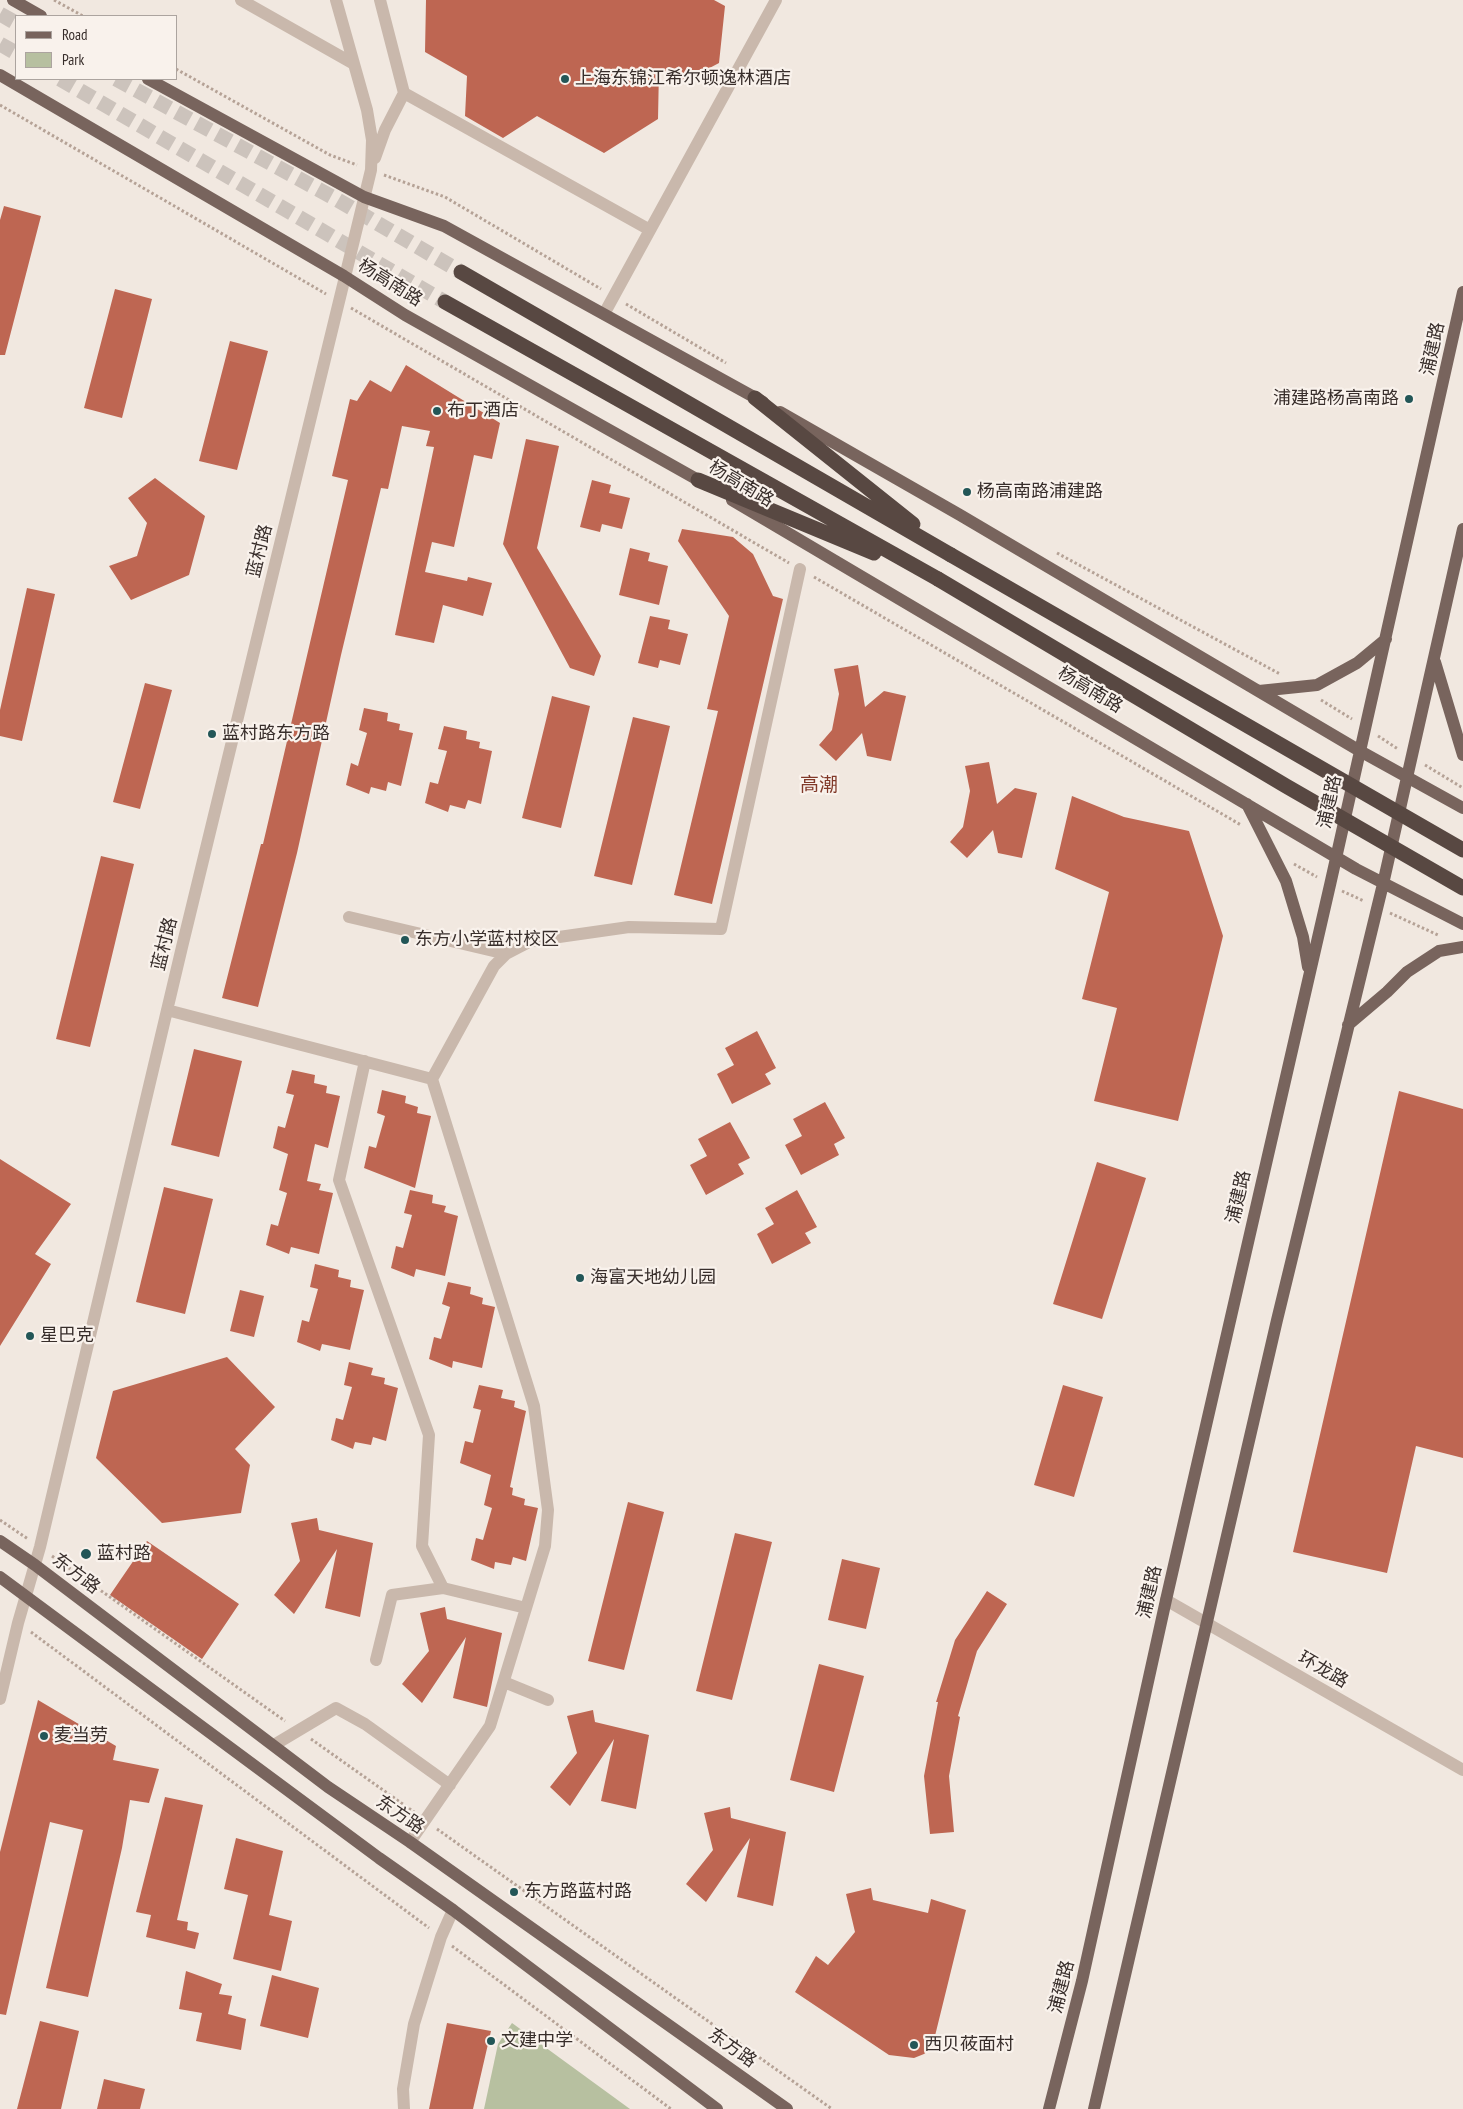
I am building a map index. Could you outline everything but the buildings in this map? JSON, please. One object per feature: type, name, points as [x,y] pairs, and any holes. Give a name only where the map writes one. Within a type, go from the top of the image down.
[{"type":"highway","points":[[461,272],[1463,850]]},
{"type":"highway","name":"杨高南路","points":[[445,302],[938,579],[1286,786],[1463,888]]},
{"type":"highway","points":[[756,398],[951,554]]},
{"type":"highway","points":[[698,480],[938,579]]},
{"type":"main road","points":[[13,0],[39,15]]},
{"type":"main road","name":"杨高南路","points":[[0,75],[344,276],[405,315],[698,480],[1336,857],[1383,884],[1463,924]]},
{"type":"main road","points":[[150,80],[364,197],[444,226],[756,398],[960,515],[1360,751],[1463,808]]},
{"type":"main road","name":"浦建路","points":[[1049,2109],[1082,1981],[1166,1600],[1386,639],[1463,292]]},
{"type":"main road","points":[[1094,2109],[1376,906],[1383,884],[1463,529]]},
{"type":"main road","points":[[1258,691],[1317,685],[1357,663],[1386,639]]},
{"type":"main road","points":[[1434,658],[1463,755]]},
{"type":"main road","points":[[1247,804],[1286,880],[1303,937],[1309,974]]},
{"type":"main road","points":[[1348,1025],[1387,992],[1407,972],[1439,951],[1463,948]]},
{"type":"main road","name":"东方路","points":[[0,1541],[35,1565],[328,1787],[410,1842],[788,2109]]},
{"type":"main road","points":[[0,1577],[379,1858],[453,1910],[717,2109]]},
{"type":"street","points":[[240,0],[354,64]]},
{"type":"street","points":[[336,0],[368,117],[372,140],[371,170]]},
{"type":"street","points":[[371,170],[385,130],[404,93],[380,0]]},
{"type":"street","points":[[604,314],[776,0]]},
{"type":"street","points":[[404,93],[650,230]]},
{"type":"street","name":"蓝村路","points":[[0,1699],[18,1623],[35,1565],[167,1010],[371,170]]},
{"type":"street","points":[[410,1842],[490,1726],[545,1546],[548,1510],[534,1406],[432,1079],[494,966],[506,954],[531,941],[629,927],[721,929],[800,569]]},
{"type":"street","points":[[349,917],[506,954]]},
{"type":"street","points":[[167,1010],[432,1079]]},
{"type":"street","points":[[365,1061],[339,1180],[429,1435],[422,1546],[443,1588]]},
{"type":"street","points":[[376,1660],[392,1596],[443,1588],[526,1608]]},
{"type":"street","name":"环龙路","points":[[1166,1600],[1463,1770]]},
{"type":"street","points":[[504,1682],[548,1700]]},
{"type":"street","points":[[274,1745],[336,1708],[365,1724],[450,1785]]},
{"type":"street","points":[[404,2109],[404,2090],[414,2024],[441,1937],[453,1910]]},
{"type":"path","points":[[54,0],[81,15]]},
{"type":"path","points":[[0,105],[1241,825],[1248,831]]},
{"type":"path","points":[[1270,849],[1330,885],[1446,939]]},
{"type":"path","points":[[18,1623],[671,2109]]},
{"type":"green space","points":[[512,2023],[630,2109],[484,2109],[498,2044]]},
{"type":"tunnel","points":[[0,14],[15,22]]},
{"type":"tunnel","points":[[0,44],[15,52]]},
{"type":"tunnel","points":[[62,80],[445,302]]},
{"type":"tunnel","points":[[118,80],[336,199],[461,272]]},
{"type":"place","name":"上海东锦江希尔顿逸林酒店","points":[[565,79]]},
{"type":"place","name":"浦建路杨高南路","points":[[1409,399]]},
{"type":"place","name":"布丁酒店","points":[[437,411]]},
{"type":"place","name":"杨高南路浦建路","points":[[967,492]]},
{"type":"place","name":"蓝村路东方路","points":[[212,734]]},
{"type":"place","name":"东方小学蓝村校区","points":[[405,940]]},
{"type":"place","name":"海富天地幼儿园","points":[[580,1278]]},
{"type":"place","name":"星巴克","points":[[30,1336]]},
{"type":"place","name":"蓝村路","points":[[86,1554]]},
{"type":"place","name":"麦当劳","points":[[44,1736]]},
{"type":"place","name":"东方路蓝村路","points":[[514,1892]]},
{"type":"place","name":"文建中学","points":[[491,2041]]},
{"type":"place","name":"西贝莜面村","points":[[914,2045]]},
{"type":"district","name":"高潮","points":[[819,786]]}]
